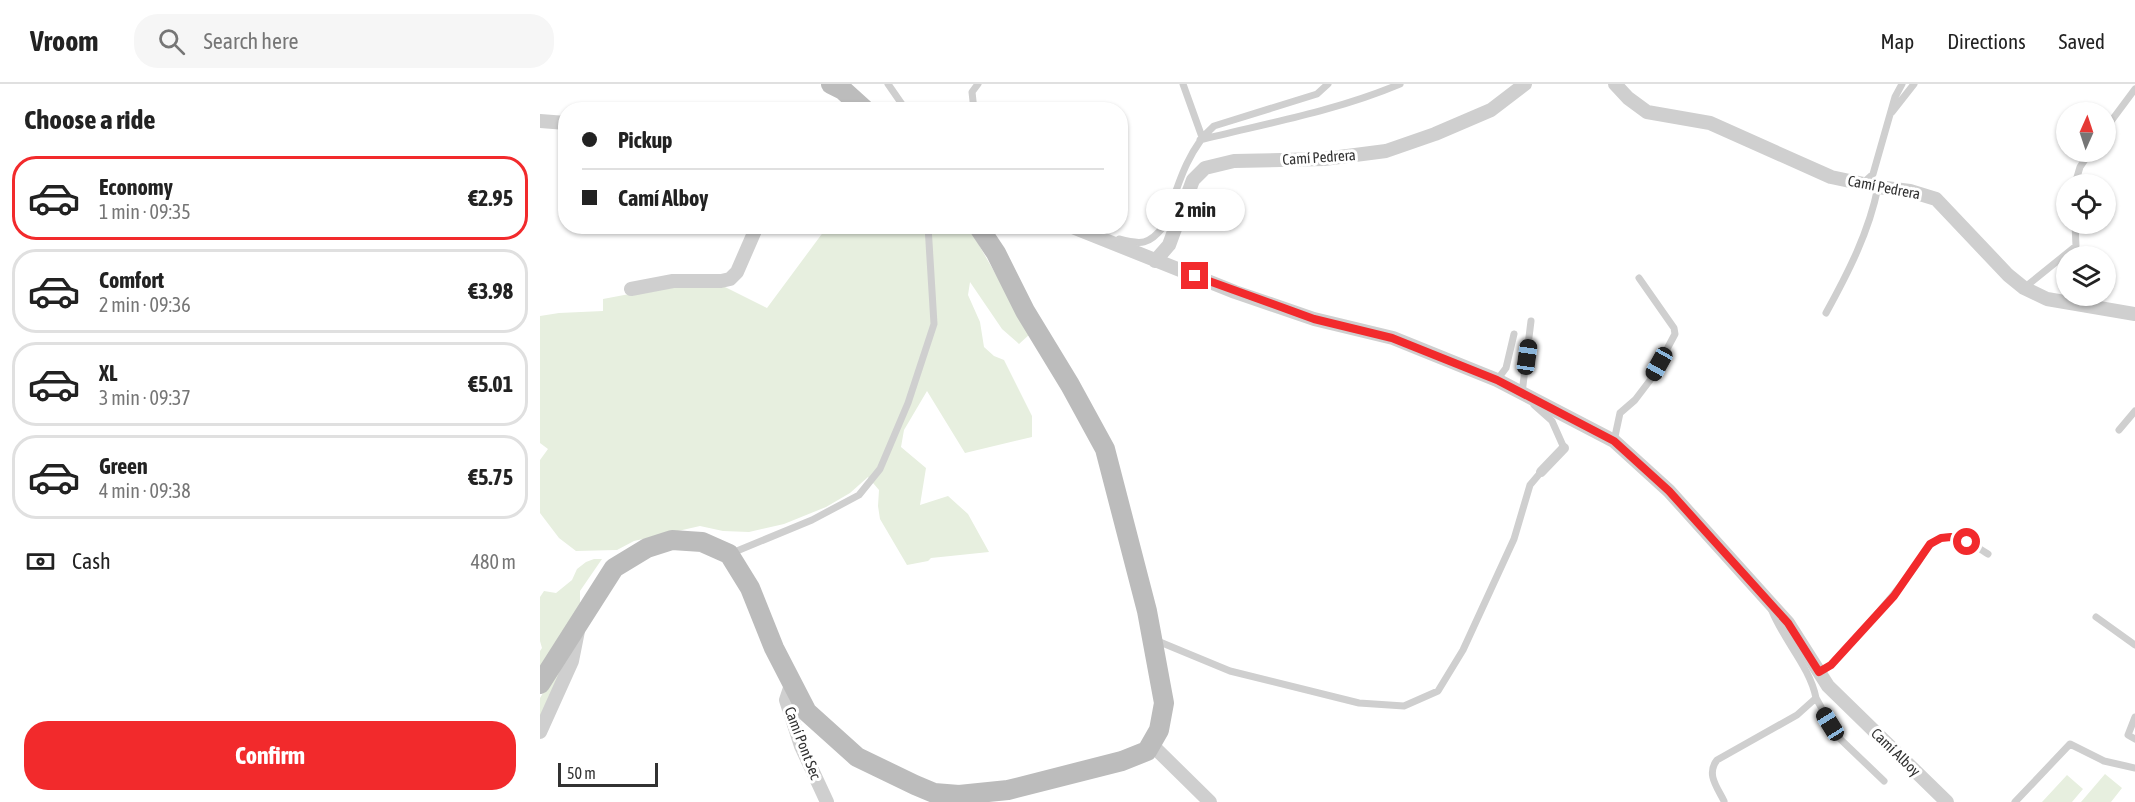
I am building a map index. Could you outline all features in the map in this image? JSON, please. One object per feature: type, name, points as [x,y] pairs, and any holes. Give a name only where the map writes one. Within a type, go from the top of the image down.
[{"type":"main road","points":[[831,84],[843,90],[856,102]]},
{"type":"main road","points":[[540,684],[614,568],[647,548],[672,540],[702,542],[729,554],[750,588],[774,648],[807,712],[857,757],[915,785],[934,793],[959,795],[1008,790],[1122,761],[1147,751],[1159,730],[1164,704],[1152,639],[1105,449],[983,234]]},
{"type":"street","name":"Camí Pedrera","points":[[1155,261],[1169,245],[1193,180],[1205,168],[1234,161],[1324,159],[1386,151],[1435,134],[1491,110],[1525,84]]},
{"type":"street","name":"Camí Pedrera","points":[[1615,84],[1628,98],[1647,112],[1670,118],[1710,123],[1831,177],[1910,191],[1936,199],[2008,275],[2024,288],[2047,299],[2135,314]]},
{"type":"street","points":[[540,121],[558,122]]},
{"type":"street","points":[[631,289],[673,281],[730,279],[737,272],[754,234]]},
{"type":"street","name":"Camí Alboy","points":[[1089,234],[1235,292],[1314,319],[1392,338],[1497,380],[1614,441],[1669,491],[1788,623],[1828,686],[1947,802]]},
{"type":"street","points":[[1541,472],[1564,448]]},
{"type":"street","points":[[540,732],[572,661],[581,620]]},
{"type":"street","name":"Camí Pont Sec","points":[[792,682],[786,700],[801,746],[827,802]]},
{"type":"street","points":[[1151,744],[1210,802]]},
{"type":"lane","points":[[888,84],[900,102]]},
{"type":"lane","points":[[973,102],[972,92],[978,84]]},
{"type":"lane","points":[[1183,84],[1201,138]]},
{"type":"lane","points":[[1097,234],[1131,243],[1144,243],[1156,237],[1164,226],[1186,166],[1201,138],[1214,126],[1317,94],[1328,84]]},
{"type":"lane","points":[[1201,138],[1294,118],[1365,99],[1400,84]]},
{"type":"lane","points":[[1863,183],[1873,174],[1895,97],[1902,84]]},
{"type":"lane","points":[[1890,114],[1914,84]]},
{"type":"lane","points":[[2116,115],[2135,90]]},
{"type":"lane","points":[[1826,313],[1852,266],[1874,211],[1878,187]]},
{"type":"lane","points":[[729,554],[812,520],[859,495],[880,469],[908,404],[934,324],[928,234]]},
{"type":"lane","points":[[2024,288],[2076,246],[2075,234]]},
{"type":"lane","points":[[1614,441],[1620,413],[1635,400],[1651,380],[1675,334],[1674,328],[1639,278]]},
{"type":"lane","points":[[1531,321],[1522,392],[1552,421],[1564,448]]},
{"type":"lane","points":[[1497,380],[1506,368],[1514,334]]},
{"type":"lane","points":[[2119,430],[2135,411]]},
{"type":"lane","points":[[1152,639],[1230,671],[1359,703],[1404,706],[1438,691],[1463,650],[1514,539],[1530,485],[1541,472]]},
{"type":"lane","points":[[1819,672],[1831,665],[1894,596],[1930,544],[1941,538],[1951,537],[1967,542],[1988,554]]},
{"type":"lane","points":[[1767,601],[1779,629],[1813,683],[1816,698],[1837,736],[1884,781]]},
{"type":"lane","points":[[2096,617],[2135,645]]},
{"type":"lane","points":[[1724,801],[1711,775],[1711,767],[1717,760],[1797,715],[1816,698]]},
{"type":"lane","points":[[2135,717],[2128,735],[2135,739]]},
{"type":"lane","points":[[2015,802],[2070,744],[2104,761],[2135,768]]},
{"type":"green space","points":[[822,234],[973,234],[1030,334],[1019,344],[1002,329],[970,282],[968,295],[980,322],[984,347],[994,356],[1004,360],[1032,416],[1032,437],[965,453],[927,391],[904,430],[901,447],[926,468],[920,505],[948,496],[968,514],[989,552],[931,558],[928,561],[907,565],[880,519],[879,490],[868,477],[850,493],[826,507],[784,524],[749,532],[723,531],[700,526],[634,541],[617,550],[576,551],[559,538],[540,513],[540,460],[548,449],[540,443],[540,316],[603,311],[603,299],[677,285],[723,286],[767,308]]},
{"type":"green space","points":[[594,559],[602,559],[580,591],[580,608],[540,669],[542,648],[540,597],[544,591],[556,593],[572,580],[577,569]]},
{"type":"green space","points":[[558,668],[563,670],[540,719],[540,698]]},
{"type":"green space","points":[[2105,774],[2122,788],[2111,802],[2081,802]]},
{"type":"green space","points":[[2067,775],[2083,789],[2072,802],[2042,802]]},
{"type":"route","points":[[1195,276],[1314,319],[1392,338],[1497,380],[1614,441],[1669,491],[1788,623],[1819,672],[1831,665],[1894,596],[1930,544],[1941,538],[1951,537],[1967,542]]}]
